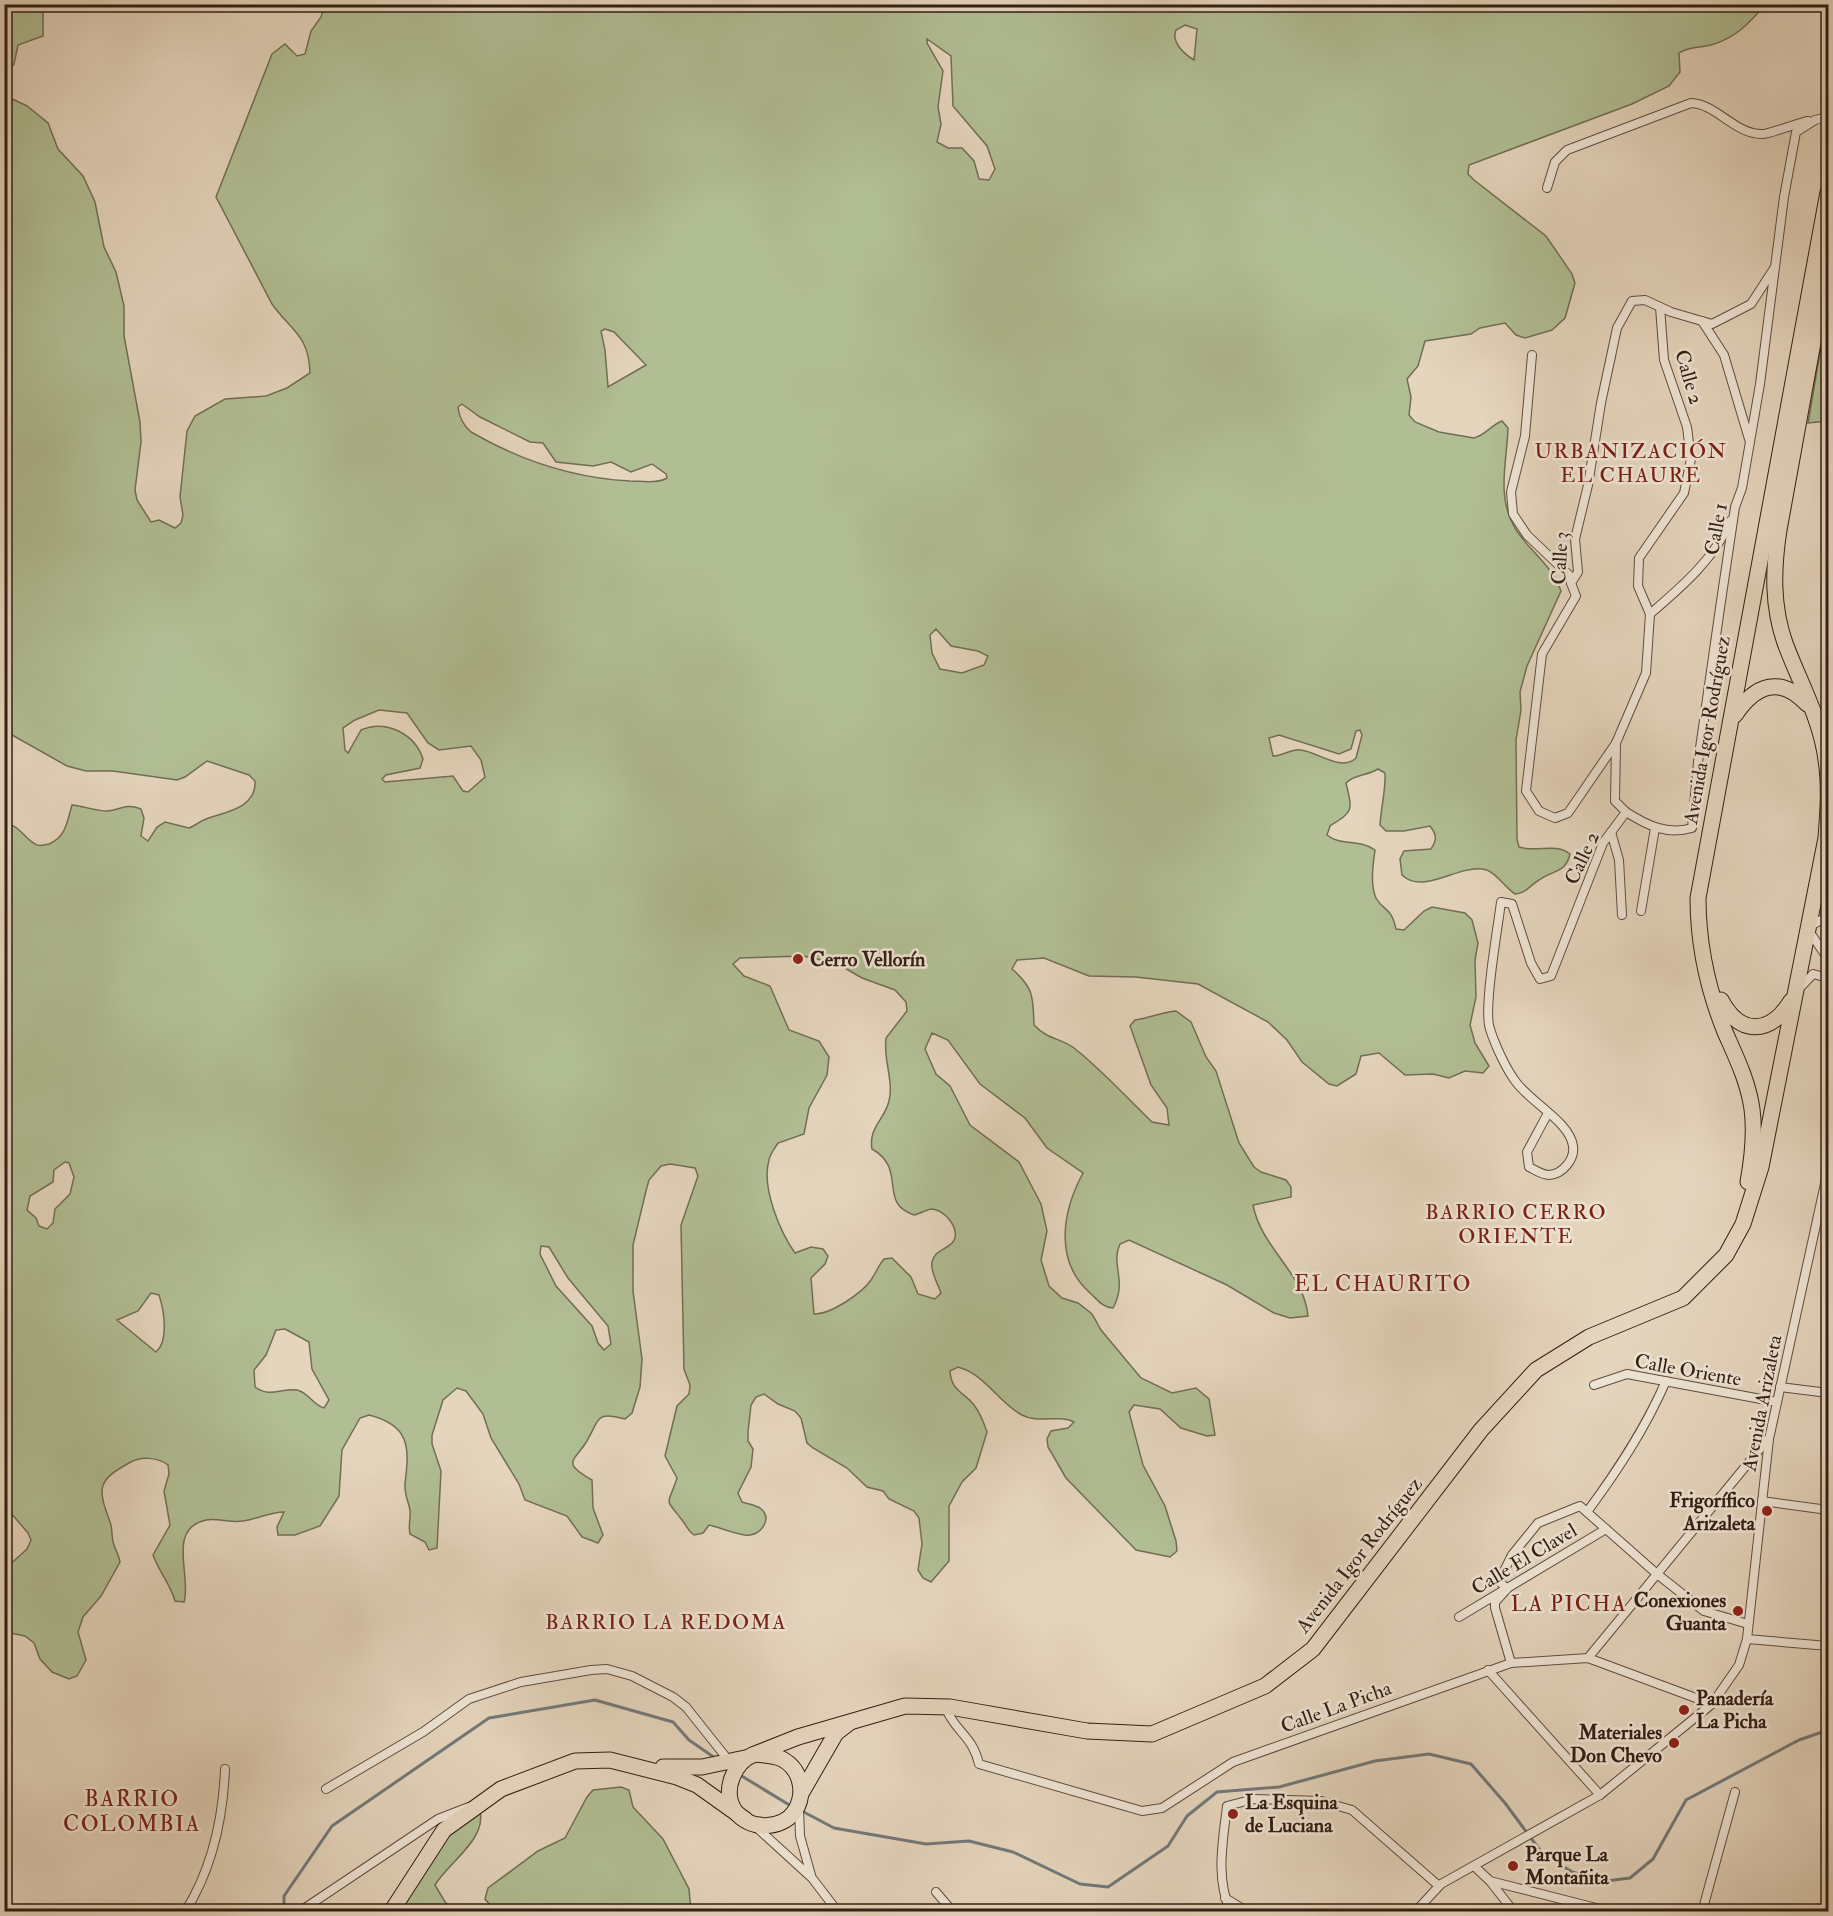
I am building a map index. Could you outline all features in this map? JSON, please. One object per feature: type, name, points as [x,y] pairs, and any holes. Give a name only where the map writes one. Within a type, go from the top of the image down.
[{"type":"highway","name":"Avenida Igor Rodríguez","points":[[1716,1267],[1737,1221],[1746,1190],[1751,1166],[1752,1111],[1743,1072],[1725,1032],[1704,961],[1698,929],[1698,898],[1828,192]]},
{"type":"highway","name":"Avenida Igor Rodríguez","points":[[800,1797],[836,1733],[852,1720],[905,1706],[950,1707],[1087,1731],[1152,1734],[1265,1686],[1313,1649],[1481,1430],[1536,1370],[1589,1337],[1683,1298],[1716,1267],[1734,1241],[1752,1198],[1826,838],[1828,806],[1826,759],[1811,709],[1781,627],[1773,587],[1774,562],[1828,260]]},
{"type":"highway","points":[[1732,719],[1744,701],[1755,693],[1775,686],[1788,688],[1798,694],[1811,709]]},
{"type":"highway","points":[[1704,961],[1727,1011],[1736,1022],[1754,1027],[1773,1022],[1782,1016],[1794,995]]},
{"type":"highway","name":"Avenida Igor Rodríguez","points":[[737,1763],[798,1737],[868,1715]]},
{"type":"highway","points":[[392,1911],[444,1830],[480,1802],[521,1780],[575,1761],[610,1760],[645,1767],[697,1785],[746,1820],[769,1826],[787,1819],[800,1797],[800,1782],[792,1765],[781,1758],[737,1763],[645,1767]]},
{"type":"highway","points":[[737,1763],[732,1801],[735,1811],[746,1820]]},
{"type":"street","points":[[1547,188],[1555,162],[1567,150],[1691,103],[1706,106],[1720,117],[1742,128],[1763,134],[1785,126],[1824,120]]},
{"type":"street","name":"Calle 1","points":[[1655,828],[1678,832],[1692,828],[1698,762],[1735,507],[1742,488],[1750,442],[1796,132],[1824,120]]},
{"type":"street","points":[[1660,307],[1712,324],[1752,304],[1775,267]]},
{"type":"street","name":"Calle 3","points":[[1616,743],[1568,813],[1555,818],[1539,811],[1526,791],[1542,654],[1576,596],[1571,583],[1578,572],[1575,539],[1588,485],[1617,328],[1632,301],[1645,300],[1660,307]]},
{"type":"street","name":"Calle 2","points":[[1548,1113],[1527,1152],[1528,1167],[1542,1174],[1551,1175],[1564,1167],[1571,1159],[1573,1148],[1570,1135],[1548,1113],[1516,1082],[1489,1028],[1501,902],[1512,904],[1531,963],[1540,979],[1551,976],[1603,843],[1626,812],[1615,801],[1616,743],[1646,673],[1650,614],[1638,586],[1639,558],[1684,493],[1691,459],[1687,428],[1664,360],[1660,307]]},
{"type":"street","points":[[1702,321],[1724,355],[1750,442]]},
{"type":"street","points":[[1533,355],[1525,436],[1511,492],[1513,514],[1527,535],[1569,575],[1571,583]]},
{"type":"street","points":[[1650,614],[1688,581],[1724,535],[1735,507]]},
{"type":"street","points":[[1626,812],[1655,828],[1641,911]]},
{"type":"street","points":[[1611,832],[1619,860],[1622,915]]},
{"type":"street","points":[[1828,916],[1807,928],[1828,960]]},
{"type":"street","points":[[1794,995],[1813,974],[1828,978]]},
{"type":"street","name":"Avenida Arizaleta","points":[[1474,1866],[1600,1795],[1712,1704],[1739,1665],[1748,1639],[1768,1438],[1828,1170]]},
{"type":"street","name":"Calle Oriente","points":[[1594,1385],[1627,1374],[1777,1402]]},
{"type":"street","points":[[1587,1512],[1625,1462],[1652,1415],[1666,1381]]},
{"type":"street","points":[[1780,1387],[1828,1393]]},
{"type":"street","points":[[1588,1658],[1768,1438]]},
{"type":"street","points":[[1762,1501],[1828,1510]]},
{"type":"street","points":[[1511,1663],[1495,1608],[1495,1602],[1507,1588],[1499,1581],[1512,1555],[1538,1523],[1580,1506],[1657,1574],[1704,1611],[1748,1624]]},
{"type":"street","name":"Calle El Clavel","points":[[1459,1617],[1606,1529]]},
{"type":"street","points":[[1748,1639],[1828,1646]]},
{"type":"street","name":"Calle La Picha","points":[[950,1707],[948,1713],[956,1728],[968,1736],[975,1747],[979,1764],[1142,1811],[1162,1808],[1233,1762],[1511,1663],[1588,1658],[1712,1704]]},
{"type":"street","points":[[326,1789],[423,1732],[469,1699],[521,1682],[591,1670],[607,1669],[632,1676],[673,1697],[686,1707],[737,1763]]},
{"type":"street","points":[[1488,1670],[1600,1795]]},
{"type":"street","points":[[185,1911],[203,1877],[215,1842],[223,1802],[225,1769]]},
{"type":"street","points":[[1702,1911],[1735,1792]]},
{"type":"street","points":[[800,1797],[799,1822],[804,1852],[812,1878]]},
{"type":"street","points":[[1231,1911],[1224,1898],[1221,1862],[1227,1806],[1254,1799],[1321,1801],[1352,1810],[1439,1886]]},
{"type":"street","points":[[299,1911],[438,1819],[480,1802]]},
{"type":"street","points":[[746,1820],[812,1878],[838,1911]]},
{"type":"street","points":[[1415,1911],[1439,1886],[1474,1866],[1490,1881],[1514,1911]]},
{"type":"street","points":[[1490,1881],[1612,1911]]},
{"type":"street","points":[[936,1892],[953,1911]]},
{"type":"street","points":[[1224,1898],[1248,1911]]},
{"type":"green space","points":[[5,4],[43,5],[43,36],[18,45],[14,64],[5,75]]},
{"type":"green space","points":[[325,5],[1765,5],[1747,24],[1728,38],[1679,53],[1680,72],[1669,86],[1632,104],[1469,165],[1468,174],[1474,180],[1546,236],[1572,274],[1575,283],[1565,318],[1552,330],[1525,338],[1516,335],[1505,323],[1480,328],[1471,334],[1425,341],[1418,366],[1407,379],[1411,397],[1409,415],[1415,422],[1439,432],[1474,438],[1502,421],[1508,428],[1504,491],[1509,516],[1521,536],[1552,573],[1561,591],[1527,666],[1520,692],[1521,710],[1516,740],[1517,839],[1519,847],[1526,849],[1552,848],[1565,850],[1570,854],[1562,868],[1544,877],[1525,891],[1515,894],[1491,872],[1482,869],[1461,871],[1430,881],[1410,880],[1402,875],[1400,859],[1404,851],[1431,849],[1435,835],[1430,826],[1404,831],[1386,831],[1380,825],[1385,773],[1378,769],[1346,783],[1350,800],[1349,810],[1330,826],[1327,835],[1375,850],[1372,874],[1374,893],[1392,916],[1396,929],[1404,930],[1424,911],[1432,907],[1465,913],[1472,920],[1478,943],[1475,960],[1476,997],[1470,1025],[1475,1043],[1489,1066],[1483,1073],[1465,1071],[1449,1078],[1433,1074],[1405,1075],[1379,1053],[1361,1056],[1356,1074],[1337,1086],[1329,1084],[1302,1062],[1287,1040],[1268,1022],[1198,984],[1136,977],[1089,976],[1044,958],[1017,960],[1012,969],[1025,982],[1031,994],[1034,1025],[1044,1034],[1069,1045],[1084,1056],[1152,1122],[1169,1125],[1167,1108],[1151,1085],[1130,1026],[1135,1020],[1176,1011],[1191,1022],[1206,1057],[1216,1071],[1239,1143],[1254,1167],[1261,1172],[1286,1180],[1291,1187],[1291,1197],[1253,1205],[1264,1234],[1299,1287],[1308,1316],[1290,1318],[1274,1313],[1227,1285],[1129,1240],[1120,1244],[1117,1251],[1119,1289],[1113,1308],[1103,1305],[1079,1280],[1066,1251],[1066,1220],[1083,1173],[1047,1148],[1025,1118],[980,1084],[948,1040],[932,1033],[925,1049],[936,1074],[950,1086],[970,1125],[1019,1162],[1041,1204],[1047,1231],[1041,1260],[1049,1286],[1062,1298],[1078,1303],[1092,1314],[1101,1330],[1141,1378],[1172,1393],[1196,1388],[1209,1399],[1215,1435],[1207,1436],[1181,1428],[1160,1409],[1134,1405],[1129,1412],[1143,1465],[1165,1506],[1176,1541],[1177,1551],[1170,1557],[1136,1550],[1066,1478],[1048,1447],[1047,1439],[1051,1431],[1068,1428],[1074,1422],[1061,1419],[1028,1418],[1014,1410],[976,1376],[958,1367],[950,1371],[953,1383],[976,1408],[987,1432],[976,1468],[962,1482],[949,1506],[949,1561],[931,1582],[923,1578],[918,1570],[922,1544],[919,1518],[914,1511],[889,1499],[883,1491],[867,1487],[847,1468],[813,1448],[807,1443],[801,1418],[795,1411],[778,1404],[764,1394],[756,1397],[751,1405],[748,1441],[753,1449],[751,1467],[738,1493],[742,1502],[760,1508],[766,1520],[762,1528],[750,1535],[709,1525],[703,1533],[694,1535],[670,1504],[677,1478],[665,1456],[677,1406],[689,1394],[690,1385],[684,1369],[681,1225],[698,1176],[695,1168],[670,1164],[661,1166],[649,1180],[633,1245],[633,1291],[642,1359],[640,1387],[632,1413],[625,1419],[609,1416],[600,1418],[573,1462],[576,1469],[592,1480],[593,1508],[603,1535],[598,1543],[582,1537],[567,1516],[525,1500],[519,1484],[491,1438],[483,1414],[466,1391],[457,1388],[443,1400],[432,1435],[432,1444],[441,1471],[437,1548],[429,1550],[425,1542],[410,1534],[410,1510],[405,1487],[407,1458],[404,1439],[392,1425],[369,1415],[360,1418],[342,1450],[339,1496],[320,1526],[295,1535],[278,1535],[277,1527],[284,1512],[243,1521],[206,1520],[194,1525],[187,1533],[184,1543],[186,1591],[184,1602],[175,1601],[153,1555],[170,1525],[164,1491],[169,1474],[168,1465],[154,1459],[144,1458],[118,1469],[105,1481],[103,1487],[103,1501],[120,1562],[101,1596],[83,1617],[78,1632],[86,1660],[77,1676],[69,1679],[52,1672],[40,1659],[34,1643],[25,1636],[5,1632],[5,1569],[27,1549],[31,1540],[28,1533],[4,1505],[5,822],[15,827],[35,844],[42,846],[55,841],[62,833],[72,805],[107,811],[131,807],[141,809],[144,818],[141,836],[148,841],[157,827],[165,822],[189,828],[238,808],[251,797],[255,781],[249,775],[207,761],[177,780],[113,771],[86,771],[67,766],[5,731],[4,95],[27,106],[48,123],[58,149],[83,176],[95,202],[104,247],[116,272],[124,306],[124,336],[140,422],[141,442],[135,490],[137,500],[151,522],[159,520],[175,528],[181,523],[183,515],[180,497],[187,431],[195,416],[225,399],[266,396],[287,388],[310,373],[309,360],[303,342],[272,304],[216,197],[272,54],[285,44],[297,56],[305,54],[311,31],[321,17]],"holes":[[[1185,25],[1197,29],[1194,60],[1179,47],[1176,30]],[[927,39],[951,56],[953,106],[987,146],[995,169],[989,180],[979,179],[974,161],[962,148],[948,148],[937,142],[941,124],[938,107],[943,71]],[[605,329],[614,332],[646,365],[608,387],[601,331]],[[462,404],[480,417],[530,442],[543,443],[556,462],[593,466],[611,462],[631,472],[652,464],[666,474],[667,478],[649,482],[609,479],[567,472],[548,466],[509,451],[471,432],[462,421],[458,407]],[[936,629],[951,646],[978,651],[988,656],[984,665],[962,673],[940,669],[932,653],[930,635]],[[379,710],[407,713],[428,743],[439,750],[471,746],[481,760],[485,777],[468,792],[463,791],[453,776],[385,782],[382,779],[386,775],[420,768],[423,759],[419,750],[406,736],[380,726],[361,730],[348,753],[345,750],[343,728],[355,720]],[[1360,730],[1362,735],[1356,758],[1343,763],[1301,750],[1273,756],[1269,738],[1279,735],[1339,754],[1351,749],[1356,731]],[[804,956],[838,964],[862,978],[895,990],[906,1002],[907,1011],[886,1038],[889,1101],[872,1135],[871,1142],[872,1149],[883,1157],[889,1166],[894,1194],[903,1210],[914,1215],[931,1209],[936,1210],[947,1217],[954,1227],[955,1238],[952,1243],[933,1258],[933,1273],[941,1293],[935,1299],[918,1294],[911,1277],[892,1258],[884,1259],[867,1285],[853,1297],[828,1311],[814,1314],[811,1278],[825,1264],[828,1256],[823,1249],[811,1247],[795,1253],[773,1209],[767,1171],[770,1156],[778,1143],[804,1134],[809,1108],[827,1075],[829,1057],[819,1041],[789,1030],[770,986],[744,976],[733,964],[740,958]],[[65,1162],[69,1163],[74,1177],[70,1194],[55,1209],[53,1223],[47,1229],[39,1226],[36,1218],[27,1210],[30,1196],[53,1182],[54,1170]],[[541,1246],[549,1247],[568,1278],[608,1326],[611,1344],[604,1350],[598,1343],[592,1326],[556,1286],[540,1254]],[[151,1293],[159,1295],[164,1317],[163,1341],[156,1352],[117,1320],[138,1311]],[[285,1329],[309,1342],[312,1369],[329,1400],[324,1408],[297,1390],[271,1392],[260,1390],[255,1387],[254,1370],[266,1355],[276,1330]]]},
{"type":"green space","points":[[1828,306],[1828,421],[1808,423]]},
{"type":"green space","points":[[621,1787],[629,1790],[633,1807],[663,1839],[689,1889],[691,1911],[495,1911],[485,1899],[488,1888],[538,1851],[565,1838],[593,1790]]},
{"type":"green space","points":[[480,1811],[481,1821],[472,1841],[435,1885],[445,1902],[455,1911],[400,1912],[429,1861],[447,1837]]},
{"type":"waterway","points":[[284,1912],[284,1896],[332,1826],[489,1718],[595,1700],[673,1722],[689,1740],[715,1758]]},
{"type":"waterway","points":[[800,1810],[834,1828],[926,1844],[969,1841],[1013,1852],[1080,1884],[1108,1887],[1168,1846],[1187,1816],[1217,1792],[1279,1787],[1375,1761],[1429,1754],[1471,1764],[1505,1803],[1542,1853],[1572,1872],[1606,1881],[1630,1878],[1653,1859],[1686,1800],[1799,1740],[1828,1730]]},
{"type":"waterway","points":[[740,1775],[791,1806]]},
{"type":"place","name":"Cerro Vellorín","points":[[798,959]]},
{"type":"place","name":"Frigorífico Arizaleta","points":[[1767,1511]]},
{"type":"place","name":"Conexiones Guanta","points":[[1738,1611]]},
{"type":"place","name":"Panadería La Picha","points":[[1684,1710]]},
{"type":"place","name":"Materiales Don Chevo","points":[[1674,1743]]},
{"type":"place","name":"La Esquina de Luciana","points":[[1233,1814]]},
{"type":"place","name":"Parque La Montañita","points":[[1513,1866]]},
{"type":"district","name":"URBANIZACIÓN EL CHAURE","points":[[1631,463]]},
{"type":"district","name":"BARRIO CERRO ORIENTE","points":[[1516,1224]]},
{"type":"district","name":"EL CHAURITO","points":[[1383,1284]]},
{"type":"district","name":"LA PICHA","points":[[1569,1604]]},
{"type":"district","name":"BARRIO LA REDOMA","points":[[666,1622]]},
{"type":"district","name":"BARRIO COLOMBIA","points":[[132,1812]]}]
